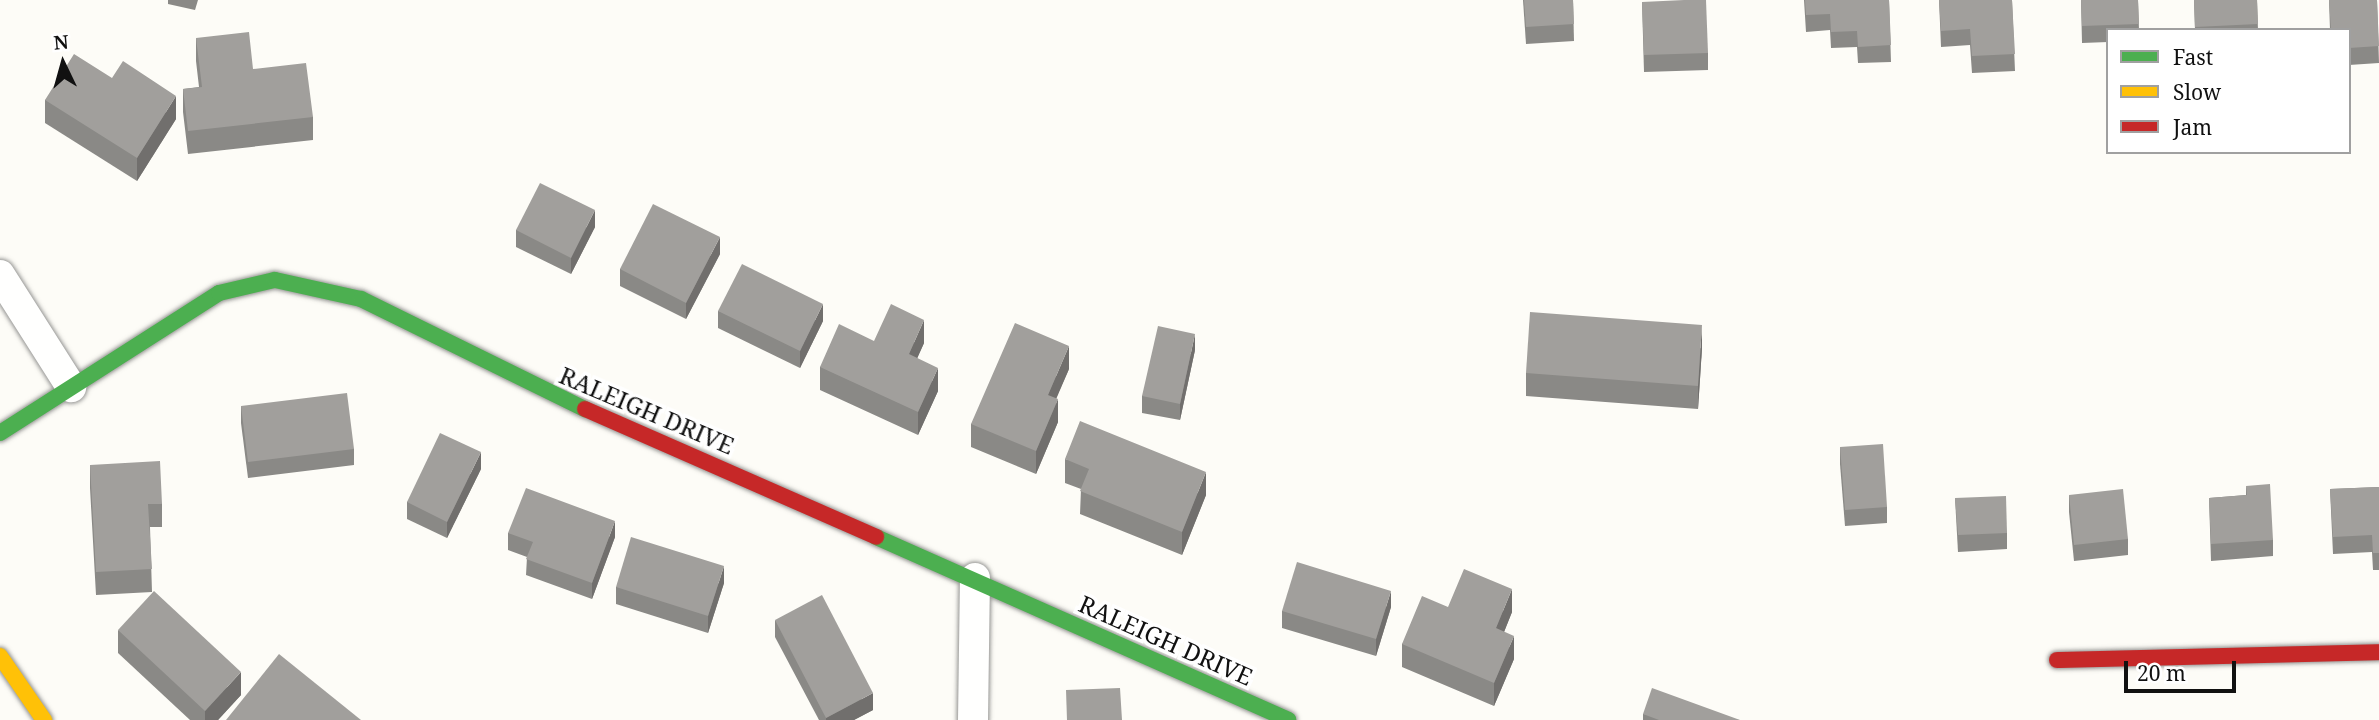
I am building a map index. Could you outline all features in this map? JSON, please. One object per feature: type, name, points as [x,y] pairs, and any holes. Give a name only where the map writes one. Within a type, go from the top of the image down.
[{"type":"street","points":[[0,275],[71,387]]},
{"type":"street","name":"RALEIGH DRIVE","points":[[0,433],[219,293],[275,280],[361,299],[525,382],[975,578],[1289,720]]},
{"type":"street","points":[[973,720],[975,578]]},
{"type":"street","points":[[2057,660],[2379,652]]},
{"type":"street","points":[[0,656],[44,720]]},
{"type":"building","points":[[1524,0],[1573,0],[1574,24],[1526,27]]},
{"type":"building","points":[[1706,0],[1708,53],[1644,55],[1642,2]]},
{"type":"building","points":[[1805,0],[1889,0],[1891,45],[1858,47],[1857,31],[1831,32],[1830,14],[1806,15]]},
{"type":"building","points":[[1939,0],[2012,0],[2015,54],[1972,56],[1970,29],[1941,31]]},
{"type":"building","points":[[2081,0],[2138,0],[2139,24],[2082,26]]},
{"type":"building","points":[[2194,0],[2257,0],[2258,24],[2195,27]]},
{"type":"building","points":[[2329,0],[2377,0],[2379,46],[2351,48],[2351,28],[2331,28]]},
{"type":"building","points":[[249,32],[253,69],[306,63],[313,117],[188,131],[183,89],[202,87],[196,38]]},
{"type":"building","points":[[74,54],[112,78],[123,61],[176,96],[137,158],[45,100]]},
{"type":"building","points":[[540,183],[595,210],[571,258],[516,230]]},
{"type":"building","points":[[653,204],[720,237],[686,303],[620,269]]},
{"type":"building","points":[[742,264],[823,304],[800,351],[718,311]]},
{"type":"building","points":[[891,304],[924,320],[909,354],[938,368],[918,412],[820,367],[839,324],[874,341]]},
{"type":"building","points":[[1530,312],[1702,325],[1698,386],[1526,373]]},
{"type":"building","points":[[1015,323],[1069,346],[1048,395],[1058,399],[1036,451],[971,424]]},
{"type":"building","points":[[1158,326],[1195,334],[1180,404],[1142,396]]},
{"type":"building","points":[[347,393],[354,449],[248,462],[241,406]]},
{"type":"building","points":[[1080,421],[1206,472],[1182,532],[1080,491],[1089,469],[1065,459]]},
{"type":"building","points":[[440,433],[481,452],[447,522],[407,502]]},
{"type":"building","points":[[1883,444],[1887,507],[1845,510],[1840,447]]},
{"type":"building","points":[[160,461],[162,504],[148,504],[152,569],[96,572],[90,465]]},
{"type":"building","points":[[2270,484],[2273,540],[2211,544],[2209,498],[2247,495],[2246,486]]},
{"type":"building","points":[[2379,487],[2379,553],[2373,553],[2372,535],[2333,537],[2330,489]]},
{"type":"building","points":[[526,488],[615,521],[592,583],[526,559],[533,542],[508,533]]},
{"type":"building","points":[[2123,489],[2128,539],[2074,545],[2069,495]]},
{"type":"building","points":[[2006,496],[2007,533],[1958,535],[1955,498]]},
{"type":"building","points":[[631,537],[724,566],[708,616],[616,587]]},
{"type":"building","points":[[1297,562],[1391,591],[1376,639],[1282,611]]},
{"type":"building","points":[[1464,569],[1512,589],[1496,628],[1514,636],[1494,683],[1402,644],[1422,596],[1448,607]]},
{"type":"building","points":[[154,591],[241,672],[205,711],[118,630]]},
{"type":"building","points":[[822,595],[873,693],[826,718],[775,620]]},
{"type":"building","points":[[279,654],[361,720],[226,720]]},
{"type":"building","points":[[1120,688],[1122,720],[1067,720],[1066,690]]},
{"type":"building","points":[[1652,688],[1740,720],[1659,720],[1643,714]]},
{"type":"traffic: fast","points":[[0,433],[219,293],[275,280],[361,299],[585,409]]},
{"type":"traffic: fast","points":[[876,537],[1288,720]]},
{"type":"traffic: slow","points":[[0,656],[44,720]]},
{"type":"traffic: jam","points":[[585,409],[876,537]]},
{"type":"traffic: jam","points":[[2057,660],[2379,652]]}]
